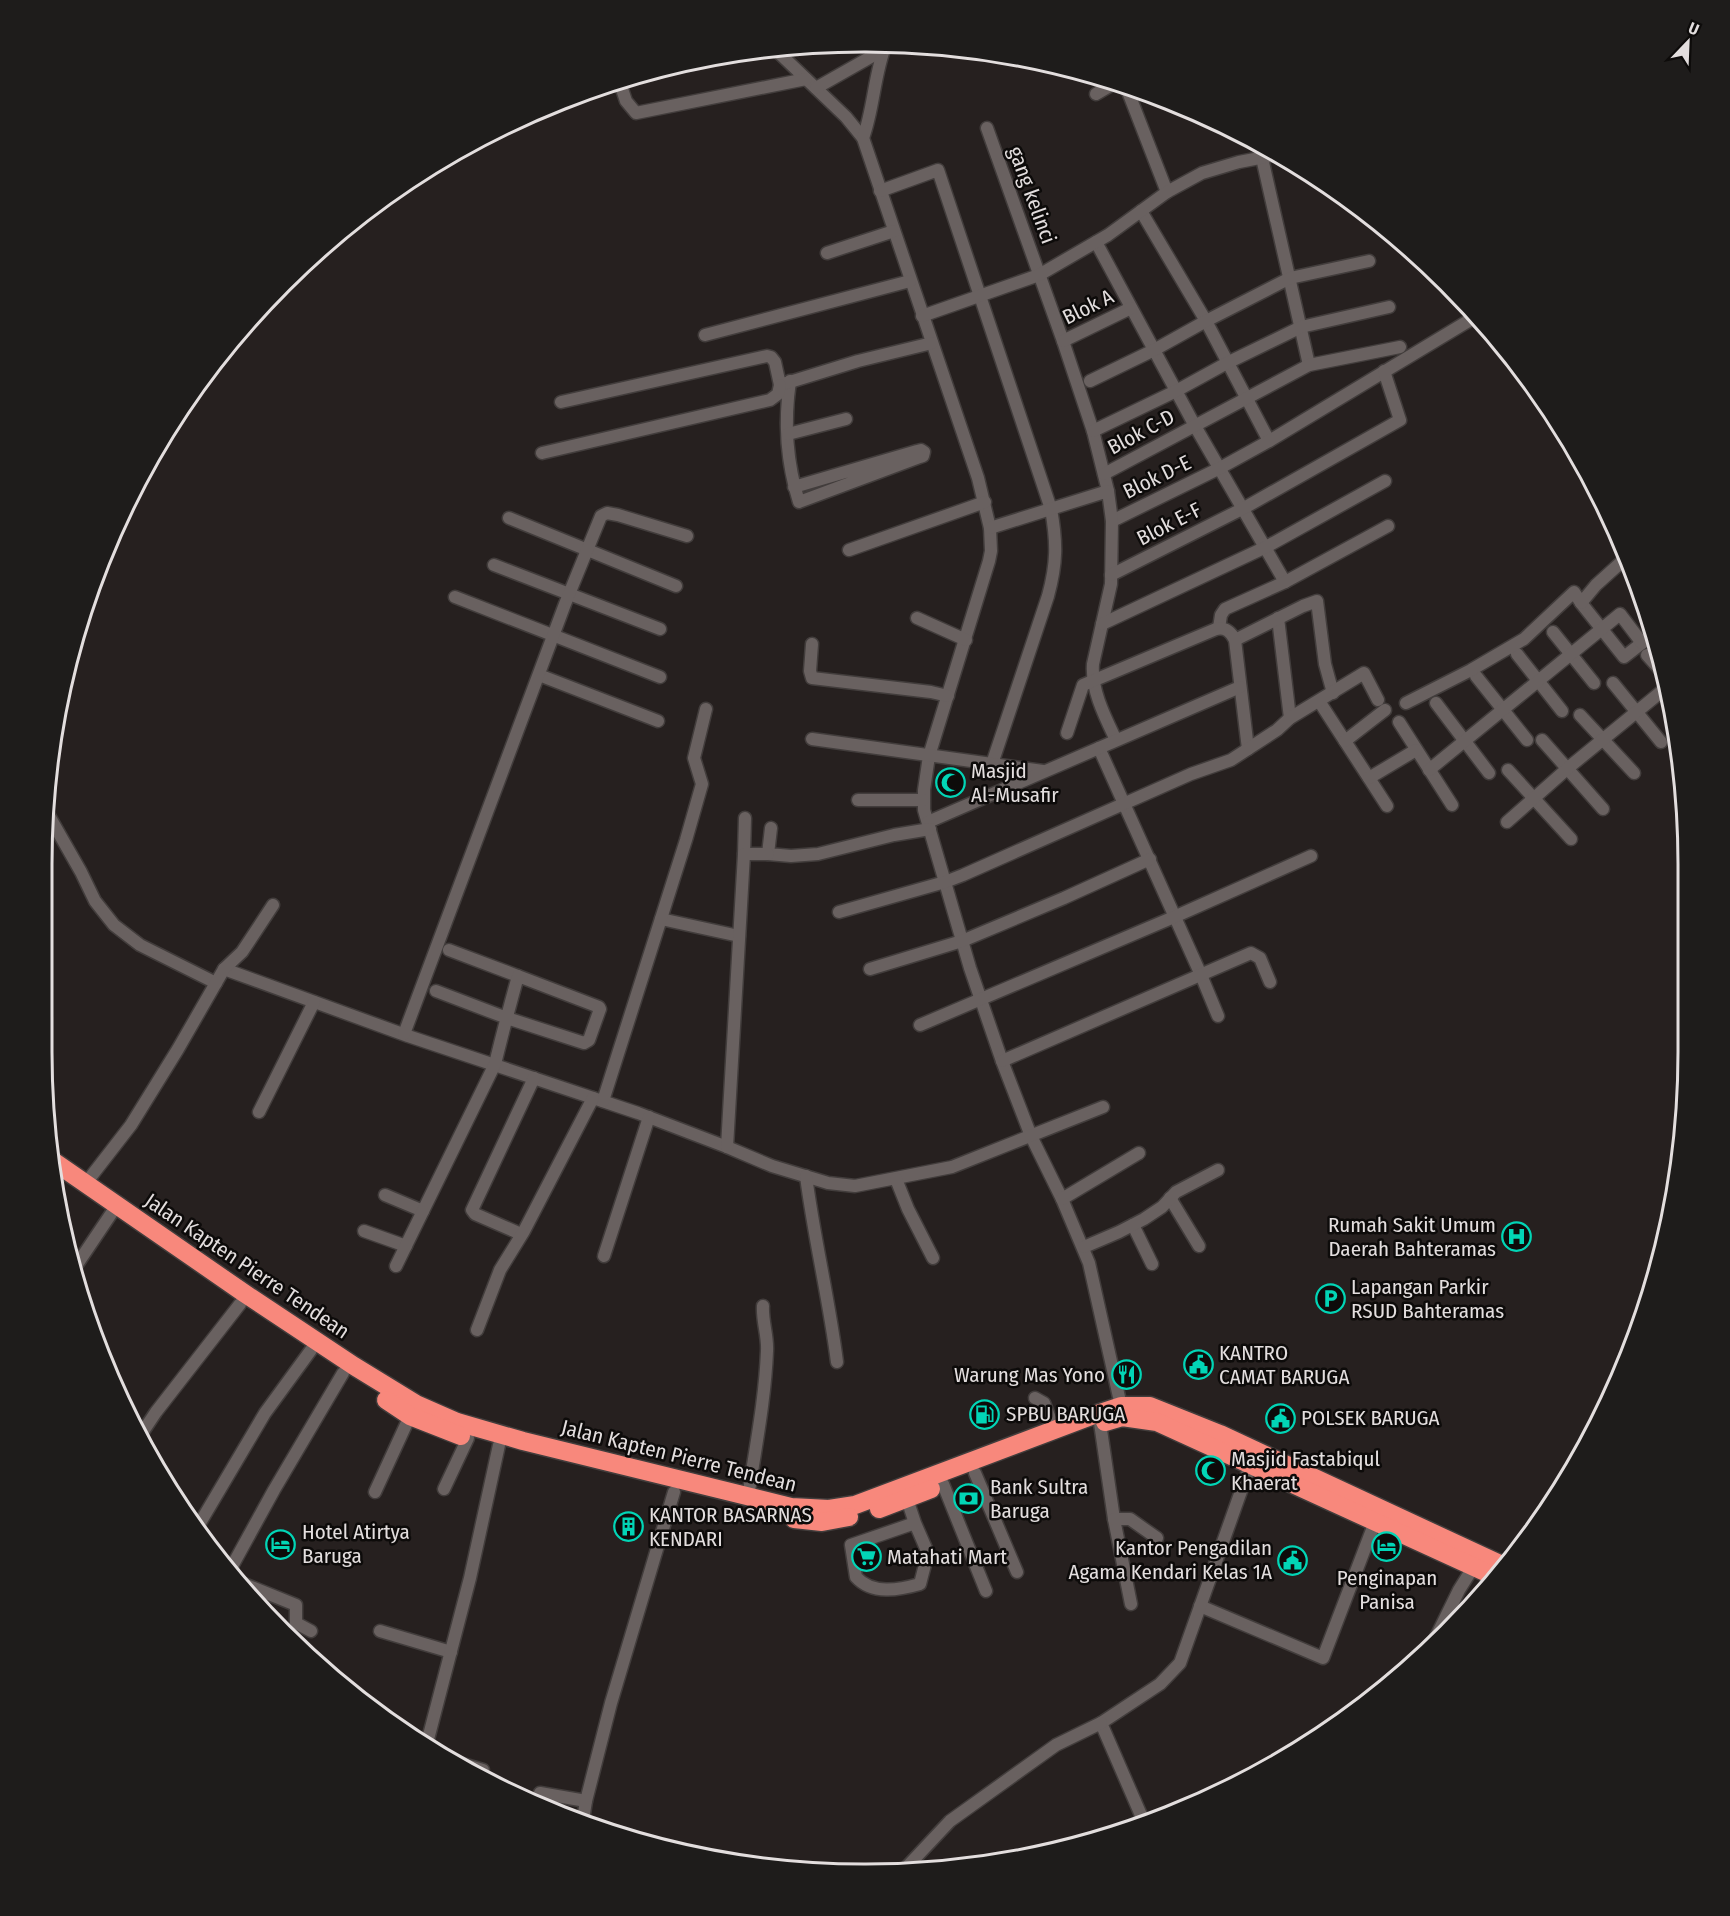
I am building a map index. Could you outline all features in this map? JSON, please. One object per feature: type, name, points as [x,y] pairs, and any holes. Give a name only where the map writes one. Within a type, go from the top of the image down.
[{"type":"highway","name":"Jalan Kapten Pierre Tendean","points":[[61,1166],[86,1183],[114,1210],[240,1304],[343,1373],[410,1416],[468,1438],[791,1507],[829,1509],[855,1504],[1122,1417],[1157,1422],[1251,1463],[1321,1488],[1496,1563]]},
{"type":"highway","name":"Jalan Kapten Pierre Tendean","points":[[63,1181],[114,1210],[416,1404],[457,1422],[617,1470],[674,1492],[783,1517],[822,1522],[860,1515],[908,1499],[975,1473],[993,1458],[1054,1430],[1121,1406],[1150,1406],[1220,1434],[1321,1488],[1375,1522],[1488,1573]]},
{"type":"street","points":[[816,88],[875,52]]},
{"type":"street","points":[[862,138],[869,118],[883,53]]},
{"type":"street","points":[[784,57],[846,117],[862,138],[969,447],[985,502],[990,528],[989,561],[929,756],[923,800],[980,1000],[1031,1136],[1084,1247],[1121,1406]]},
{"type":"street","points":[[622,90],[626,101],[636,113],[806,79]]},
{"type":"street","points":[[1096,94],[1104,89]]},
{"type":"street","points":[[1130,98],[1167,192]]},
{"type":"street","name":"gang kelinci","points":[[987,128],[1063,341],[1093,431],[1108,491],[1112,521],[1111,575],[1109,594],[1093,664],[1093,680]]},
{"type":"street","points":[[922,316],[1039,275],[1096,242],[1167,192],[1202,173],[1262,158],[1309,365]]},
{"type":"street","points":[[880,191],[938,170],[1051,509],[1056,540],[1054,573],[992,764]]},
{"type":"street","points":[[1141,211],[1206,321],[1269,441]]},
{"type":"street","points":[[827,253],[894,231]]},
{"type":"street","points":[[1096,242],[1195,426],[1286,582]]},
{"type":"street","points":[[1090,381],[1290,279],[1370,261]]},
{"type":"street","points":[[705,335],[910,281]]},
{"type":"street","points":[[1093,431],[1301,327],[1389,307]]},
{"type":"street","name":"Blok A","points":[[1063,341],[1131,308]]},
{"type":"street","name":"Blok D-E","points":[[1112,521],[1220,468],[1269,441],[1468,321]]},
{"type":"street","points":[[542,453],[770,400],[785,383],[858,361],[932,343]]},
{"type":"street","name":"Blok C-D","points":[[1104,474],[1309,365],[1400,347]]},
{"type":"street","points":[[561,402],[767,356],[774,359],[785,383],[789,457],[794,487],[799,502],[923,456],[924,452],[916,451],[794,487]]},
{"type":"street","name":"Blok E-F","points":[[1111,575],[1244,508],[1400,420],[1384,371]]},
{"type":"street","points":[[788,434],[846,419]]},
{"type":"street","points":[[1102,624],[1266,547],[1385,481]]},
{"type":"street","points":[[990,528],[1108,491]]},
{"type":"street","points":[[849,550],[985,502]]},
{"type":"street","points":[[404,1034],[569,594],[601,516],[607,513],[687,536]]},
{"type":"street","points":[[509,518],[676,586]]},
{"type":"street","points":[[1220,628],[1221,615],[1225,609],[1286,582],[1388,526]]},
{"type":"street","points":[[1581,603],[1596,585],[1620,564]]},
{"type":"street","points":[[494,565],[660,629]]},
{"type":"street","points":[[1406,703],[1472,670],[1524,639],[1574,592],[1624,657],[1647,644]]},
{"type":"street","points":[[455,597],[660,677]]},
{"type":"street","points":[[1235,640],[1317,601],[1325,664],[1333,693]]},
{"type":"street","points":[[1429,770],[1569,653],[1620,614],[1646,643]]},
{"type":"street","points":[[917,618],[966,640]]},
{"type":"street","points":[[1278,618],[1290,718]]},
{"type":"street","points":[[1067,733],[1083,685],[1220,628],[1229,630],[1235,640],[1248,749]]},
{"type":"street","points":[[1553,632],[1594,683]]},
{"type":"street","points":[[812,644],[810,671],[812,678],[948,696]]},
{"type":"street","points":[[1517,654],[1562,711]]},
{"type":"street","points":[[839,912],[945,882],[1191,774],[1231,760],[1277,730],[1290,718],[1364,674],[1382,705],[1345,741]]},
{"type":"street","points":[[539,675],[658,721]]},
{"type":"street","points":[[1476,676],[1527,740]]},
{"type":"street","points":[[1093,680],[1116,740]]},
{"type":"street","points":[[1613,683],[1661,742]]},
{"type":"street","points":[[744,855],[818,854],[929,826],[1043,771],[1240,687]]},
{"type":"street","points":[[1507,822],[1659,693]]},
{"type":"street","points":[[1319,700],[1387,806]]},
{"type":"street","points":[[1436,703],[1489,773]]},
{"type":"street","points":[[477,1330],[500,1270],[598,1100],[661,919],[702,784],[694,758],[706,709]]},
{"type":"street","points":[[1580,715],[1634,773]]},
{"type":"street","points":[[1399,722],[1452,805]]},
{"type":"street","points":[[812,739],[1043,771]]},
{"type":"street","points":[[1542,740],[1603,808]]},
{"type":"street","points":[[1099,748],[1202,975],[1218,1016]]},
{"type":"street","points":[[1369,778],[1416,750]]},
{"type":"street","points":[[1508,770],[1571,838]]},
{"type":"street","points":[[858,801],[923,800]]},
{"type":"street","points":[[727,1147],[745,818]]},
{"type":"street","points":[[54,824],[95,901],[114,925],[140,945],[216,984]]},
{"type":"street","points":[[768,854],[771,828]]},
{"type":"street","points":[[920,1025],[1311,856]]},
{"type":"street","points":[[870,969],[962,941],[1149,859]]},
{"type":"street","points":[[86,1183],[131,1125],[224,969],[246,948],[273,905]]},
{"type":"street","points":[[661,919],[739,936]]},
{"type":"street","points":[[436,990],[507,1018],[584,1042],[589,1040],[600,1012],[599,1007],[448,951]]},
{"type":"street","points":[[1002,1061],[1251,953],[1260,958],[1270,982]]},
{"type":"street","points":[[224,969],[404,1034],[649,1117],[772,1166],[828,1183],[846,1186],[896,1179],[952,1167],[1103,1107]]},
{"type":"street","points":[[396,1266],[495,1064],[518,976]]},
{"type":"street","points":[[259,1112],[315,1002]]},
{"type":"street","points":[[521,1234],[475,1214],[472,1210],[534,1078]]},
{"type":"street","points":[[604,1256],[649,1117]]},
{"type":"street","points":[[1062,1199],[1139,1153]]},
{"type":"street","points":[[1084,1247],[1133,1225],[1157,1210],[1180,1190],[1218,1170]]},
{"type":"street","points":[[806,1176],[814,1231],[832,1318],[837,1362]]},
{"type":"street","points":[[896,1179],[933,1258]]},
{"type":"street","points":[[385,1195],[423,1211]]},
{"type":"street","points":[[1170,1198],[1199,1246]]},
{"type":"street","points":[[80,1260],[114,1210]]},
{"type":"street","points":[[1133,1225],[1152,1264]]},
{"type":"street","points":[[364,1231],[406,1246]]},
{"type":"street","points":[[146,1428],[240,1304]]},
{"type":"street","points":[[748,1498],[765,1387],[767,1348],[762,1319],[763,1306]]},
{"type":"street","points":[[202,1520],[265,1413],[311,1350]]},
{"type":"street","points":[[234,1563],[343,1373]]},
{"type":"street","points":[[1035,1398],[1044,1403],[1054,1430]]},
{"type":"street","points":[[375,1492],[410,1416]]},
{"type":"street","points":[[1100,1423],[1114,1519],[1131,1604]]},
{"type":"street","points":[[444,1489],[468,1438]]},
{"type":"street","points":[[429,1736],[470,1578],[499,1445]]},
{"type":"street","points":[[911,1862],[950,1821],[1056,1745],[1101,1723],[1160,1684],[1180,1663],[1251,1463]]},
{"type":"street","points":[[975,1473],[1017,1572]]},
{"type":"street","points":[[943,1484],[986,1591]]},
{"type":"street","points":[[584,1813],[611,1702],[674,1492]]},
{"type":"street","points":[[908,1499],[928,1556],[920,1584],[895,1589],[872,1588],[858,1579],[849,1546],[915,1523]]},
{"type":"street","points":[[1114,1519],[1131,1519],[1157,1538]]},
{"type":"street","points":[[1200,1606],[1323,1658],[1375,1522]]},
{"type":"street","points":[[1443,1623],[1474,1566]]},
{"type":"street","points":[[256,1589],[296,1605],[296,1623],[311,1631]]},
{"type":"street","points":[[380,1631],[451,1652]]},
{"type":"street","points":[[1101,1723],[1141,1815]]},
{"type":"street","points":[[540,1793],[586,1801]]},
{"type":"place","name":"Masjid Al-Musafir","points":[[950,783]]},
{"type":"place","name":"Rumah Sakit Umum Daerah Bahteramas","points":[[1517,1237]]},
{"type":"place","name":"Lapangan Parkir RSUD Bahteramas","points":[[1330,1299]]},
{"type":"place","name":"KANTRO CAMAT BARUGA","points":[[1198,1365]]},
{"type":"place","name":"Warung Mas Yono","points":[[1126,1375]]},
{"type":"place","name":"SPBU BARUGA","points":[[985,1414]]},
{"type":"place","name":"POLSEK BARUGA","points":[[1280,1418]]},
{"type":"place","name":"Masjid Fastabiqul Khaerat","points":[[1210,1471]]},
{"type":"place","name":"Bank Sultra Baruga","points":[[969,1499]]},
{"type":"place","name":"KANTOR BASARNAS KENDARI","points":[[628,1527]]},
{"type":"place","name":"Hotel Atirtya Baruga","points":[[281,1544]]},
{"type":"place","name":"Penginapan Panisa","points":[[1387,1547]]},
{"type":"place","name":"Matahati Mart","points":[[866,1557]]},
{"type":"place","name":"Kantor Pengadilan Agama Kendari Kelas 1A","points":[[1293,1560]]}]
